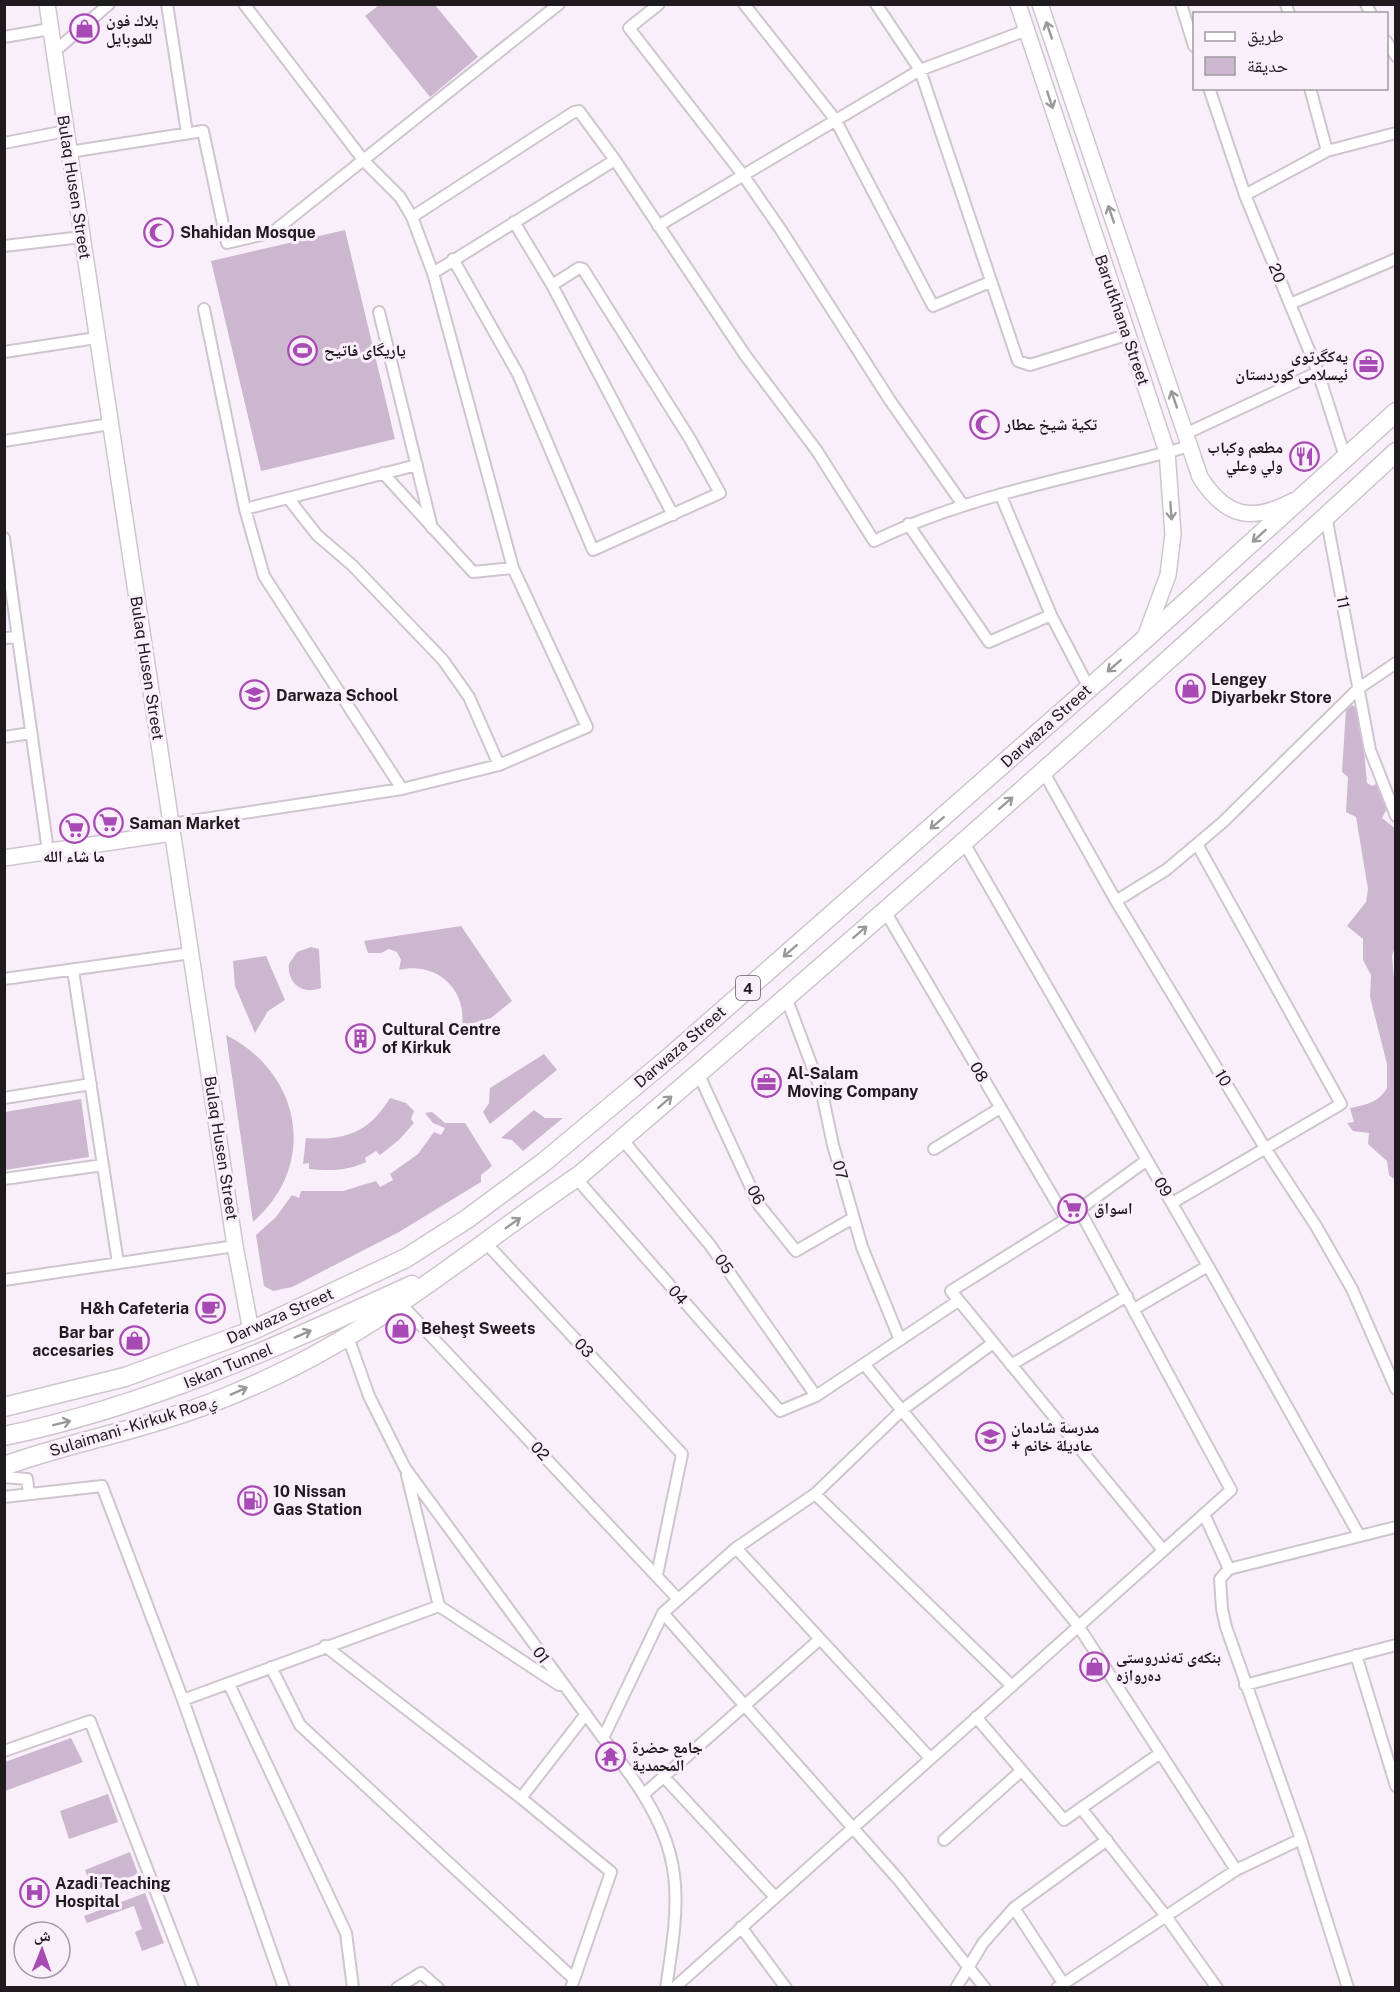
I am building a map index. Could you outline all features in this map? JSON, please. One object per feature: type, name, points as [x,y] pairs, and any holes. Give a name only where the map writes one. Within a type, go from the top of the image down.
[{"type":"main road","name":"Darwaza Street","points":[[4,1407],[125,1377],[251,1331],[406,1258],[503,1193],[626,1095],[962,801],[1144,640],[1395,412]]},
{"type":"main road","name":"Darwaza Street","points":[[442,1272],[576,1178],[622,1139],[1043,771],[1395,452]]},
{"type":"main road","points":[[962,801],[983,824]]},
{"type":"main road","name":"Sulaimani - Kirkuk Roaي","points":[[4,1466],[170,1418],[223,1398],[277,1374],[348,1337],[401,1304],[442,1272]]},
{"type":"main road","name":"Iskan Tunnel","points":[[4,1436],[94,1414],[186,1384],[442,1272]]},
{"type":"street","name":"Bulaq Husen Street","points":[[46,4],[236,1246],[251,1331]]},
{"type":"street","points":[[54,52],[109,4]]},
{"type":"street","points":[[167,4],[187,133]]},
{"type":"street","points":[[4,858],[402,789],[499,765],[587,727],[513,568],[433,273],[412,217],[400,198],[364,160],[244,4]]},
{"type":"street","points":[[69,152],[203,131],[227,243],[273,232],[559,4]]},
{"type":"street","points":[[659,4],[629,28],[743,175],[782,230],[889,399],[963,505]]},
{"type":"street","points":[[744,4],[835,119],[933,306],[990,282]]},
{"type":"street","points":[[876,4],[920,70],[1018,361],[1030,365],[1126,335]]},
{"type":"street","name":"Barutkhana Street","points":[[1018,4],[1126,335],[1167,452],[1173,534],[1168,576],[1144,640]]},
{"type":"street","name":"Barutkhana Street","points":[[1040,4],[1200,477],[1225,508],[1242,513],[1261,513],[1280,508],[1304,496]]},
{"type":"street","points":[[1180,4],[1193,43]]},
{"type":"street","points":[[4,37],[50,29]]},
{"type":"street","points":[[658,226],[920,70],[1027,30]]},
{"type":"street","name":"20","points":[[1210,90],[1245,195],[1318,372],[1345,458]]},
{"type":"street","points":[[1311,90],[1327,151]]},
{"type":"street","points":[[412,217],[574,112],[579,111],[615,160],[745,355],[817,451],[874,542],[909,524],[963,505],[1167,452],[1318,372]]},
{"type":"street","points":[[4,143],[66,131]]},
{"type":"street","points":[[1245,195],[1327,151],[1395,133]]},
{"type":"street","points":[[433,273],[615,160]]},
{"type":"street","points":[[514,222],[552,285],[673,515]]},
{"type":"street","points":[[4,246],[82,237]]},
{"type":"street","points":[[453,259],[518,374],[593,550],[720,494],[684,429],[583,269],[579,268],[552,285]]},
{"type":"street","points":[[1290,304],[1395,259]]},
{"type":"street","points":[[204,309],[245,509],[264,576],[402,789]]},
{"type":"street","points":[[379,312],[432,528]]},
{"type":"street","points":[[4,352],[96,338]]},
{"type":"street","points":[[4,441],[110,424]]},
{"type":"street","points":[[245,509],[417,465]]},
{"type":"street","points":[[383,473],[473,572],[513,568]]},
{"type":"street","points":[[1001,496],[1051,615],[1089,688]]},
{"type":"street","points":[[288,498],[318,535],[352,565],[443,660],[469,697],[499,765]]},
{"type":"street","name":"11","points":[[1326,516],[1370,750],[1395,816]]},
{"type":"street","points":[[909,524],[988,642],[1051,615]]},
{"type":"street","points":[[5,540],[48,851]]},
{"type":"street","points":[[4,638],[18,637]]},
{"type":"street","points":[[1116,901],[1167,870],[1223,822],[1359,688],[1394,666]]},
{"type":"street","points":[[4,737],[31,732]]},
{"type":"street","name":"10","points":[[1043,771],[1116,901],[1265,1148],[1316,1226],[1352,1289],[1395,1389]]},
{"type":"street","name":"09","points":[[963,841],[1208,1266],[1359,1535]]},
{"type":"street","points":[[1172,1203],[1341,1104],[1197,844]]},
{"type":"street","name":"08","points":[[885,911],[1066,1219]]},
{"type":"street","points":[[4,979],[191,953]]},
{"type":"street","points":[[73,970],[118,1263]]},
{"type":"street","name":"07","points":[[786,997],[822,1093],[862,1247],[900,1340]]},
{"type":"street","name":"06","points":[[698,1073],[759,1205],[796,1251],[853,1218]]},
{"type":"street","points":[[4,1098],[91,1084]]},
{"type":"street","points":[[934,1149],[1000,1108]]},
{"type":"street","name":"05","points":[[622,1139],[710,1245],[816,1396]]},
{"type":"street","points":[[1147,1160],[1080,1211],[951,1291],[1163,1550]]},
{"type":"street","points":[[4,1179],[103,1165]]},
{"type":"street","name":"04","points":[[576,1178],[780,1412],[816,1396]]},
{"type":"street","points":[[674,1988],[1012,1686],[1077,1624],[1231,1490],[1080,1211]]},
{"type":"street","name":"03","points":[[486,1243],[682,1454],[657,1575]]},
{"type":"street","points":[[4,1280],[236,1246]]},
{"type":"street","points":[[1134,1309],[1208,1266]]},
{"type":"street","points":[[1011,1365],[1127,1296]]},
{"type":"street","points":[[816,1396],[958,1301]]},
{"type":"street","name":"02","points":[[401,1304],[678,1599]]},
{"type":"street","name":"01","points":[[348,1337],[369,1396],[405,1468],[644,1794],[665,1833],[676,1890],[676,1925],[666,1988]]},
{"type":"street","points":[[603,1738],[663,1613],[736,1548],[815,1494],[902,1410],[993,1342]]},
{"type":"street","points":[[864,1364],[1077,1624],[1236,1870]]},
{"type":"street","points":[[405,1468],[439,1606],[567,1690]]},
{"type":"street","points":[[4,1477],[27,1479],[29,1494]]},
{"type":"street","points":[[4,1497],[102,1486],[183,1700],[284,1988]]},
{"type":"street","points":[[815,1494],[1012,1686]]},
{"type":"street","points":[[1204,1514],[1229,1569]]},
{"type":"street","points":[[1348,1988],[1301,1839],[1245,1685],[1222,1609],[1220,1579],[1229,1569],[1395,1527]]},
{"type":"street","points":[[736,1548],[930,1758]]},
{"type":"street","points":[[183,1700],[439,1606]]},
{"type":"street","points":[[663,1613],[743,1707],[898,1879],[985,1988]]},
{"type":"street","points":[[644,1794],[820,1639]]},
{"type":"street","points":[[1245,1685],[1395,1645]]},
{"type":"street","points":[[271,1667],[300,1725],[572,1983],[611,1872],[521,1798],[325,1646]]},
{"type":"street","points":[[1356,1655],[1395,1786]]},
{"type":"street","points":[[229,1684],[346,1933],[353,1988]]},
{"type":"street","points":[[521,1798],[585,1714]]},
{"type":"street","points":[[976,1718],[1064,1820],[1159,1754]]},
{"type":"street","points":[[4,1751],[90,1721],[193,1988]]},
{"type":"street","points":[[944,1840],[1021,1771]]},
{"type":"street","points":[[664,1777],[775,1897]]},
{"type":"street","points":[[1081,1808],[1165,1915],[1217,1988]]},
{"type":"street","points":[[1014,1908],[1060,1985],[1236,1870],[1301,1839]]},
{"type":"street","points":[[956,1988],[988,1936],[1014,1908],[1107,1840]]},
{"type":"street","points":[[741,1928],[786,1988]]},
{"type":"street","points":[[397,1988],[421,1973],[438,1988]]},
{"type":"green space","points":[[379,5],[435,5],[478,57],[430,97],[365,16]]},
{"type":"green space","name":"یاریگای فاتیح","points":[[345,230],[395,439],[261,471],[211,261]]},
{"type":"green space","points":[[1352,705],[1356,707],[1362,729],[1367,783],[1372,786],[1382,781],[1395,794],[1382,818],[1396,829],[1396,944],[1392,956],[1396,1000],[1395,1180],[1389,1175],[1387,1161],[1368,1144],[1369,1133],[1353,1131],[1347,1123],[1354,1122],[1350,1108],[1375,1100],[1387,1088],[1387,1064],[1370,997],[1371,975],[1363,960],[1363,939],[1347,926],[1366,902],[1368,889],[1356,817],[1346,812],[1348,777],[1342,772],[1346,709]]},
{"type":"green space","points":[[461,926],[512,1001],[491,1018],[462,1026],[459,1000],[446,981],[437,974],[425,970],[413,968],[399,970],[401,960],[397,952],[389,949],[381,953],[368,953],[364,941]]},
{"type":"green space","points":[[311,947],[319,949],[321,988],[308,990],[302,989],[294,982],[289,971],[289,964],[297,952]]},
{"type":"green space","points":[[266,956],[285,1000],[268,1011],[255,1033],[235,986],[233,961]]},
{"type":"green space","points":[[226,1035],[251,1052],[271,1072],[285,1096],[292,1121],[293,1147],[287,1174],[274,1199],[253,1222]]},
{"type":"green space","points":[[544,1054],[557,1070],[490,1124],[483,1112],[489,1103],[490,1088]]},
{"type":"green space","points":[[390,1098],[406,1103],[414,1111],[411,1119],[414,1123],[399,1140],[380,1155],[376,1151],[365,1158],[366,1162],[338,1170],[309,1169],[309,1163],[303,1164],[306,1138],[332,1138],[354,1132],[373,1119]]},
{"type":"green space","points":[[81,1099],[89,1157],[5,1170],[5,1112]]},
{"type":"green space","points":[[534,1110],[545,1118],[563,1118],[523,1151],[512,1140],[501,1138]]},
{"type":"green space","points":[[432,1112],[445,1123],[465,1123],[492,1166],[481,1175],[481,1182],[399,1232],[292,1287],[273,1291],[264,1286],[256,1235],[276,1217],[292,1195],[299,1198],[301,1191],[343,1191],[376,1181],[380,1187],[393,1180],[390,1174],[418,1154],[434,1132],[441,1135],[445,1128],[433,1123],[425,1113]]},
{"type":"green space","points":[[71,1738],[83,1762],[5,1791],[5,1762]]},
{"type":"green space","points":[[108,1794],[118,1822],[69,1839],[60,1811]]},
{"type":"green space","points":[[130,1852],[138,1874],[93,1891],[85,1870]]},
{"type":"green space","points":[[145,1893],[164,1943],[142,1951],[135,1932],[142,1929],[134,1906],[87,1923],[84,1916]]},
{"type":"place","name":"بلاك فون للموبايل","points":[[85,29]]},
{"type":"place","name":"Shahidan Mosque","points":[[159,232]]},
{"type":"place","name":"یاریگای فاتیح","points":[[303,350]]},
{"type":"place","name":"یەکگرتوی ئیسلامی کوردستان","points":[[1369,365]]},
{"type":"place","name":"تكية شيخ عطار","points":[[984,424]]},
{"type":"place","name":"مطعم وكباب ولي وعلي","points":[[1304,456]]},
{"type":"place","name":"Lengey Diyarbekr Store","points":[[1190,688]]},
{"type":"place","name":"Darwaza School","points":[[255,695]]},
{"type":"place","name":"Saman Market","points":[[108,823]]},
{"type":"place","name":"ما شاء الله","points":[[74,828]]},
{"type":"place","name":"Cultural Centre of Kirkuk","points":[[361,1038]]},
{"type":"place","name":"Al-Salam Moving Company","points":[[766,1082]]},
{"type":"place","name":"اسواق","points":[[1073,1208]]},
{"type":"place","name":"H&h Cafeteria","points":[[210,1308]]},
{"type":"place","name":"Beheşt Sweets","points":[[400,1328]]},
{"type":"place","name":"Bar bar accesaries","points":[[135,1341]]},
{"type":"place","name":"مدرسة شادمان + عاديلة خانم","points":[[990,1436]]},
{"type":"place","name":"10 Nissan Gas Station","points":[[252,1500]]},
{"type":"place","name":"بنکەی تەندروستی دەروازە","points":[[1095,1666]]},
{"type":"place","name":"جامع حضرة المحمدية","points":[[611,1756]]},
{"type":"place","name":"Azadi Teaching Hospital","points":[[34,1892]]}]
